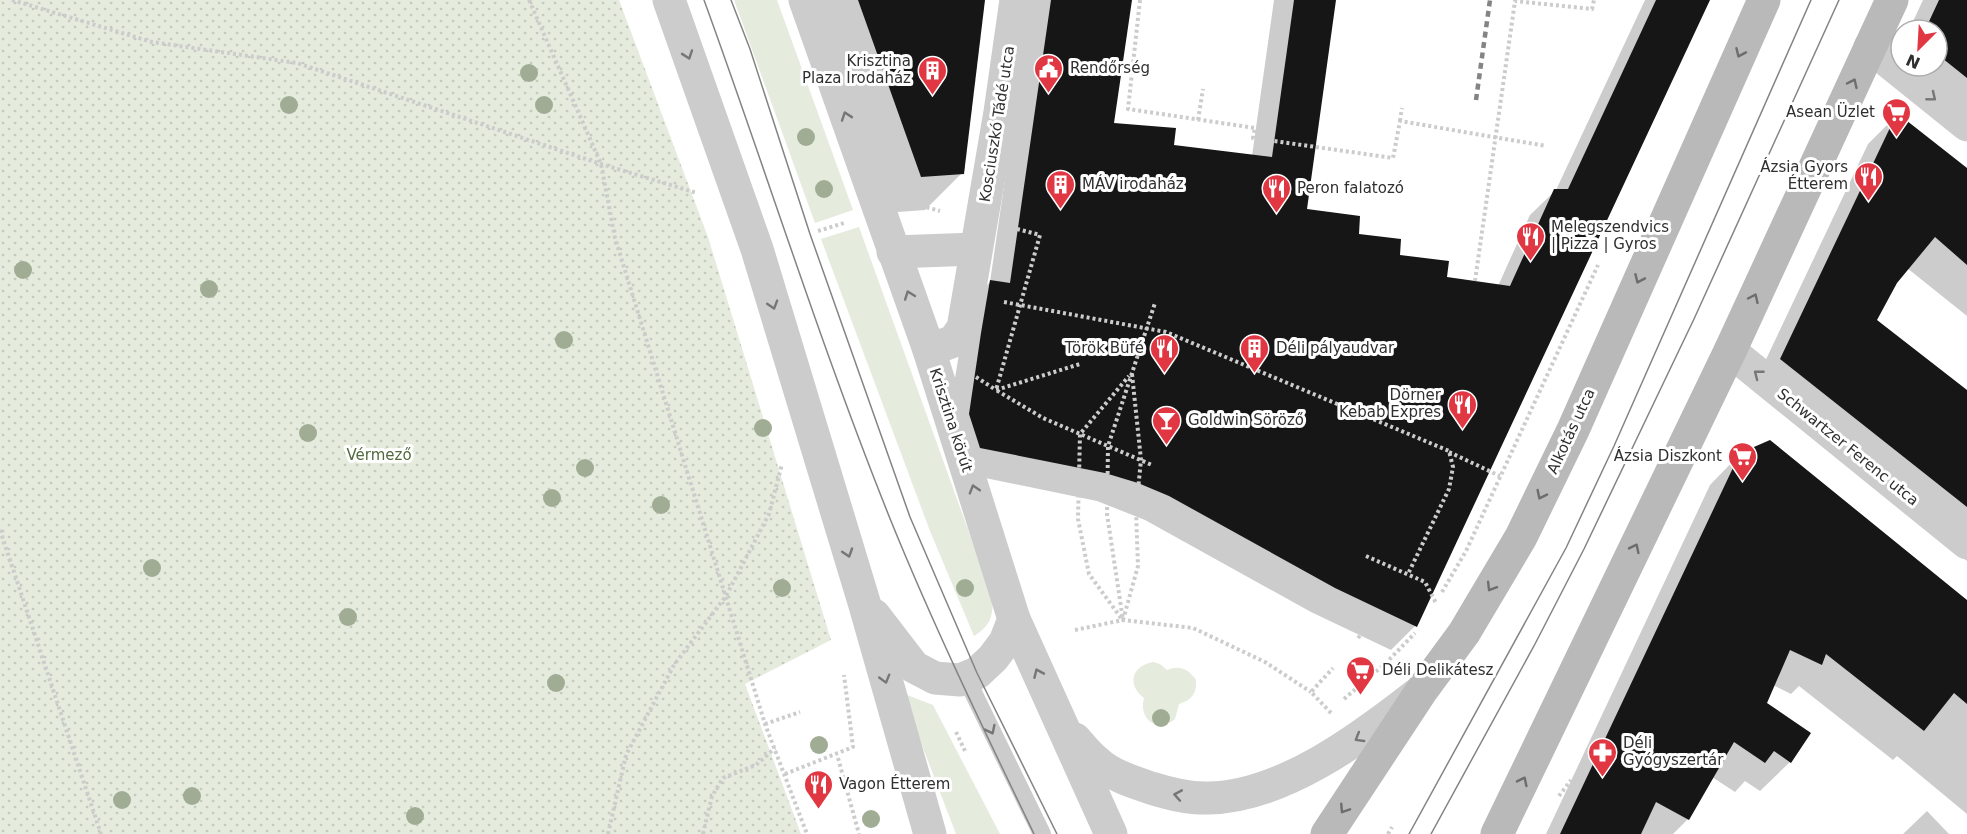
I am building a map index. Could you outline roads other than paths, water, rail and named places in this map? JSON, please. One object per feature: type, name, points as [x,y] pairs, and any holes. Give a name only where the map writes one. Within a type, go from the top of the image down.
[{"type":"main road","name":"Alkotás utca","points":[[1327,834],[1422,690],[1464,633],[1521,537],[1573,430],[1764,0]]},
{"type":"main road","points":[[1497,834],[1730,351],[1892,0]]},
{"type":"street","points":[[669,0],[757,249],[864,602],[930,833]]},
{"type":"street","name":"Krisztina körút","points":[[805,0],[929,350],[1014,619],[1112,834]]},
{"type":"street","name":"Kosciuszkó Tádé utca","points":[[929,350],[954,341],[963,328],[1000,112],[1016,0]]},
{"type":"street","points":[[1870,47],[1967,125]]},
{"type":"street","points":[[893,252],[976,249]]},
{"type":"street","name":"Schwartzer Ferenc utca","points":[[1730,351],[1967,543]]},
{"type":"street","points":[[864,602],[914,667],[935,678],[960,680],[977,673],[993,658],[1005,642],[1014,619]]},
{"type":"street","points":[[1062,726],[1098,764],[1134,782],[1176,796],[1210,799],[1256,791],[1310,767],[1369,732],[1422,690]]},
{"type":"lane","points":[[966,678],[1042,834]]},
{"type":"tram line","points":[[704,0],[818,327],[891,521],[942,639],[1034,834]]},
{"type":"tram line","points":[[731,0],[750,49],[810,234],[910,517],[977,673],[1057,834]]},
{"type":"tram line","points":[[1409,834],[1566,548],[1614,446],[1811,0]]},
{"type":"tram line","points":[[1431,834],[1584,549],[1694,319],[1839,0]]},
{"type":"railway","points":[[1476,100],[1490,0]]},
{"type":"place","name":"Rendőrség","points":[[1049,94]]},
{"type":"place","name":"Krisztina Plaza Irodaház","points":[[932,96]]},
{"type":"place","name":"Asean Üzlet","points":[[1896,138]]},
{"type":"place","name":"Ázsia Gyors Étterem","points":[[1869,202]]},
{"type":"place","name":"MÁV irodaház","points":[[1061,210]]},
{"type":"place","name":"Peron falatozó","points":[[1276,214]]},
{"type":"place","name":"Melegszendvics | Pizza | Gyros","points":[[1530,262]]},
{"type":"place","name":"Török Büfé","points":[[1165,374]]},
{"type":"place","name":"Déli pályaudvar","points":[[1255,374]]},
{"type":"place","name":"Dörner Kebab Expres","points":[[1462,430]]},
{"type":"place","name":"Goldwin Söröző","points":[[1167,446]]},
{"type":"place","name":"Ázsia Diszkont","points":[[1743,482]]},
{"type":"place","name":"Déli Delikátesz","points":[[1361,696]]},
{"type":"place","name":"Déli Gyógyszertár","points":[[1602,778]]},
{"type":"place","name":"Vagon Étterem","points":[[818,810]]},
{"type":"park label","name":"Vérmező","points":[[379,455]]}]
